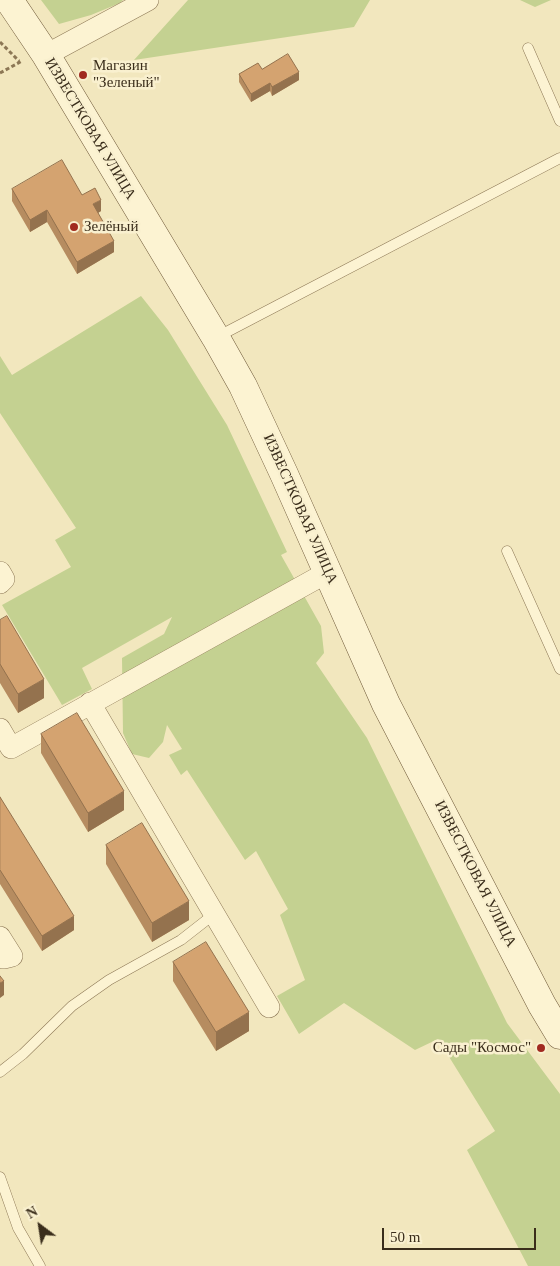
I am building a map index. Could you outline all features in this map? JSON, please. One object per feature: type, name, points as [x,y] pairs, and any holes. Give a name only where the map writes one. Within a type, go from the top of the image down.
[{"type":"main road","name":"ИЗВЕСТКОВАЯ УЛИЦА","points":[[9,0],[31,59],[216,338],[243,386],[386,704],[551,1005],[560,1035]]},
{"type":"street","points":[[31,59],[148,0]]},
{"type":"street","points":[[0,572],[4,579],[0,583]]},
{"type":"street","points":[[0,729],[11,748],[328,572]]},
{"type":"street","points":[[90,703],[213,915],[269,1006]]},
{"type":"street","points":[[0,937],[12,956],[4,958],[0,952]]},
{"type":"lane","points":[[528,48],[560,121]]},
{"type":"lane","points":[[216,338],[560,158]]},
{"type":"lane","points":[[507,551],[560,670]]},
{"type":"lane","points":[[0,1072],[23,1054],[72,1006],[109,980],[181,940],[213,915]]},
{"type":"lane","points":[[0,1177],[18,1228],[40,1266]]},
{"type":"path","points":[[0,42],[31,59]]},
{"type":"path","points":[[0,73],[31,59]]},
{"type":"green space","points":[[41,0],[123,0],[91,15],[59,24]]},
{"type":"green space","points":[[188,0],[370,0],[354,27],[134,60]]},
{"type":"green space","points":[[520,0],[551,0],[535,7]]},
{"type":"green space","points":[[141,296],[168,330],[227,425],[287,552],[281,555],[321,626],[324,653],[316,663],[367,738],[507,1023],[560,1094],[560,1266],[528,1266],[467,1150],[495,1131],[438,1039],[415,1050],[344,1003],[299,1034],[277,996],[305,980],[280,915],[288,909],[256,851],[245,860],[187,770],[181,775],[169,755],[182,749],[167,725],[163,742],[149,758],[132,754],[123,733],[122,658],[164,634],[172,617],[82,668],[92,689],[62,705],[2,605],[71,567],[55,540],[76,528],[0,413],[0,356],[12,375]]},
{"type":"building","points":[[288,54],[299,72],[272,87],[270,83],[251,94],[239,74],[258,63],[262,69]]},
{"type":"building","name":"Зелёный","points":[[62,160],[82,195],[95,188],[101,200],[93,204],[114,241],[77,262],[47,210],[30,220],[12,189]]},
{"type":"building","points":[[7,616],[44,679],[18,694],[0,664],[0,620]]},
{"type":"building","points":[[77,713],[124,791],[88,813],[41,734]]},
{"type":"building","points":[[0,797],[74,916],[42,936],[0,870]]},
{"type":"building","points":[[142,823],[189,901],[152,923],[106,845]]},
{"type":"building","points":[[206,942],[249,1012],[216,1032],[173,962]]},
{"type":"place","name":"Магазин \"Зеленый\"","points":[[83,75]]},
{"type":"place","name":"Зелёный","points":[[74,227]]},
{"type":"place","name":"Сады \"Космос\"","points":[[541,1048]]}]
